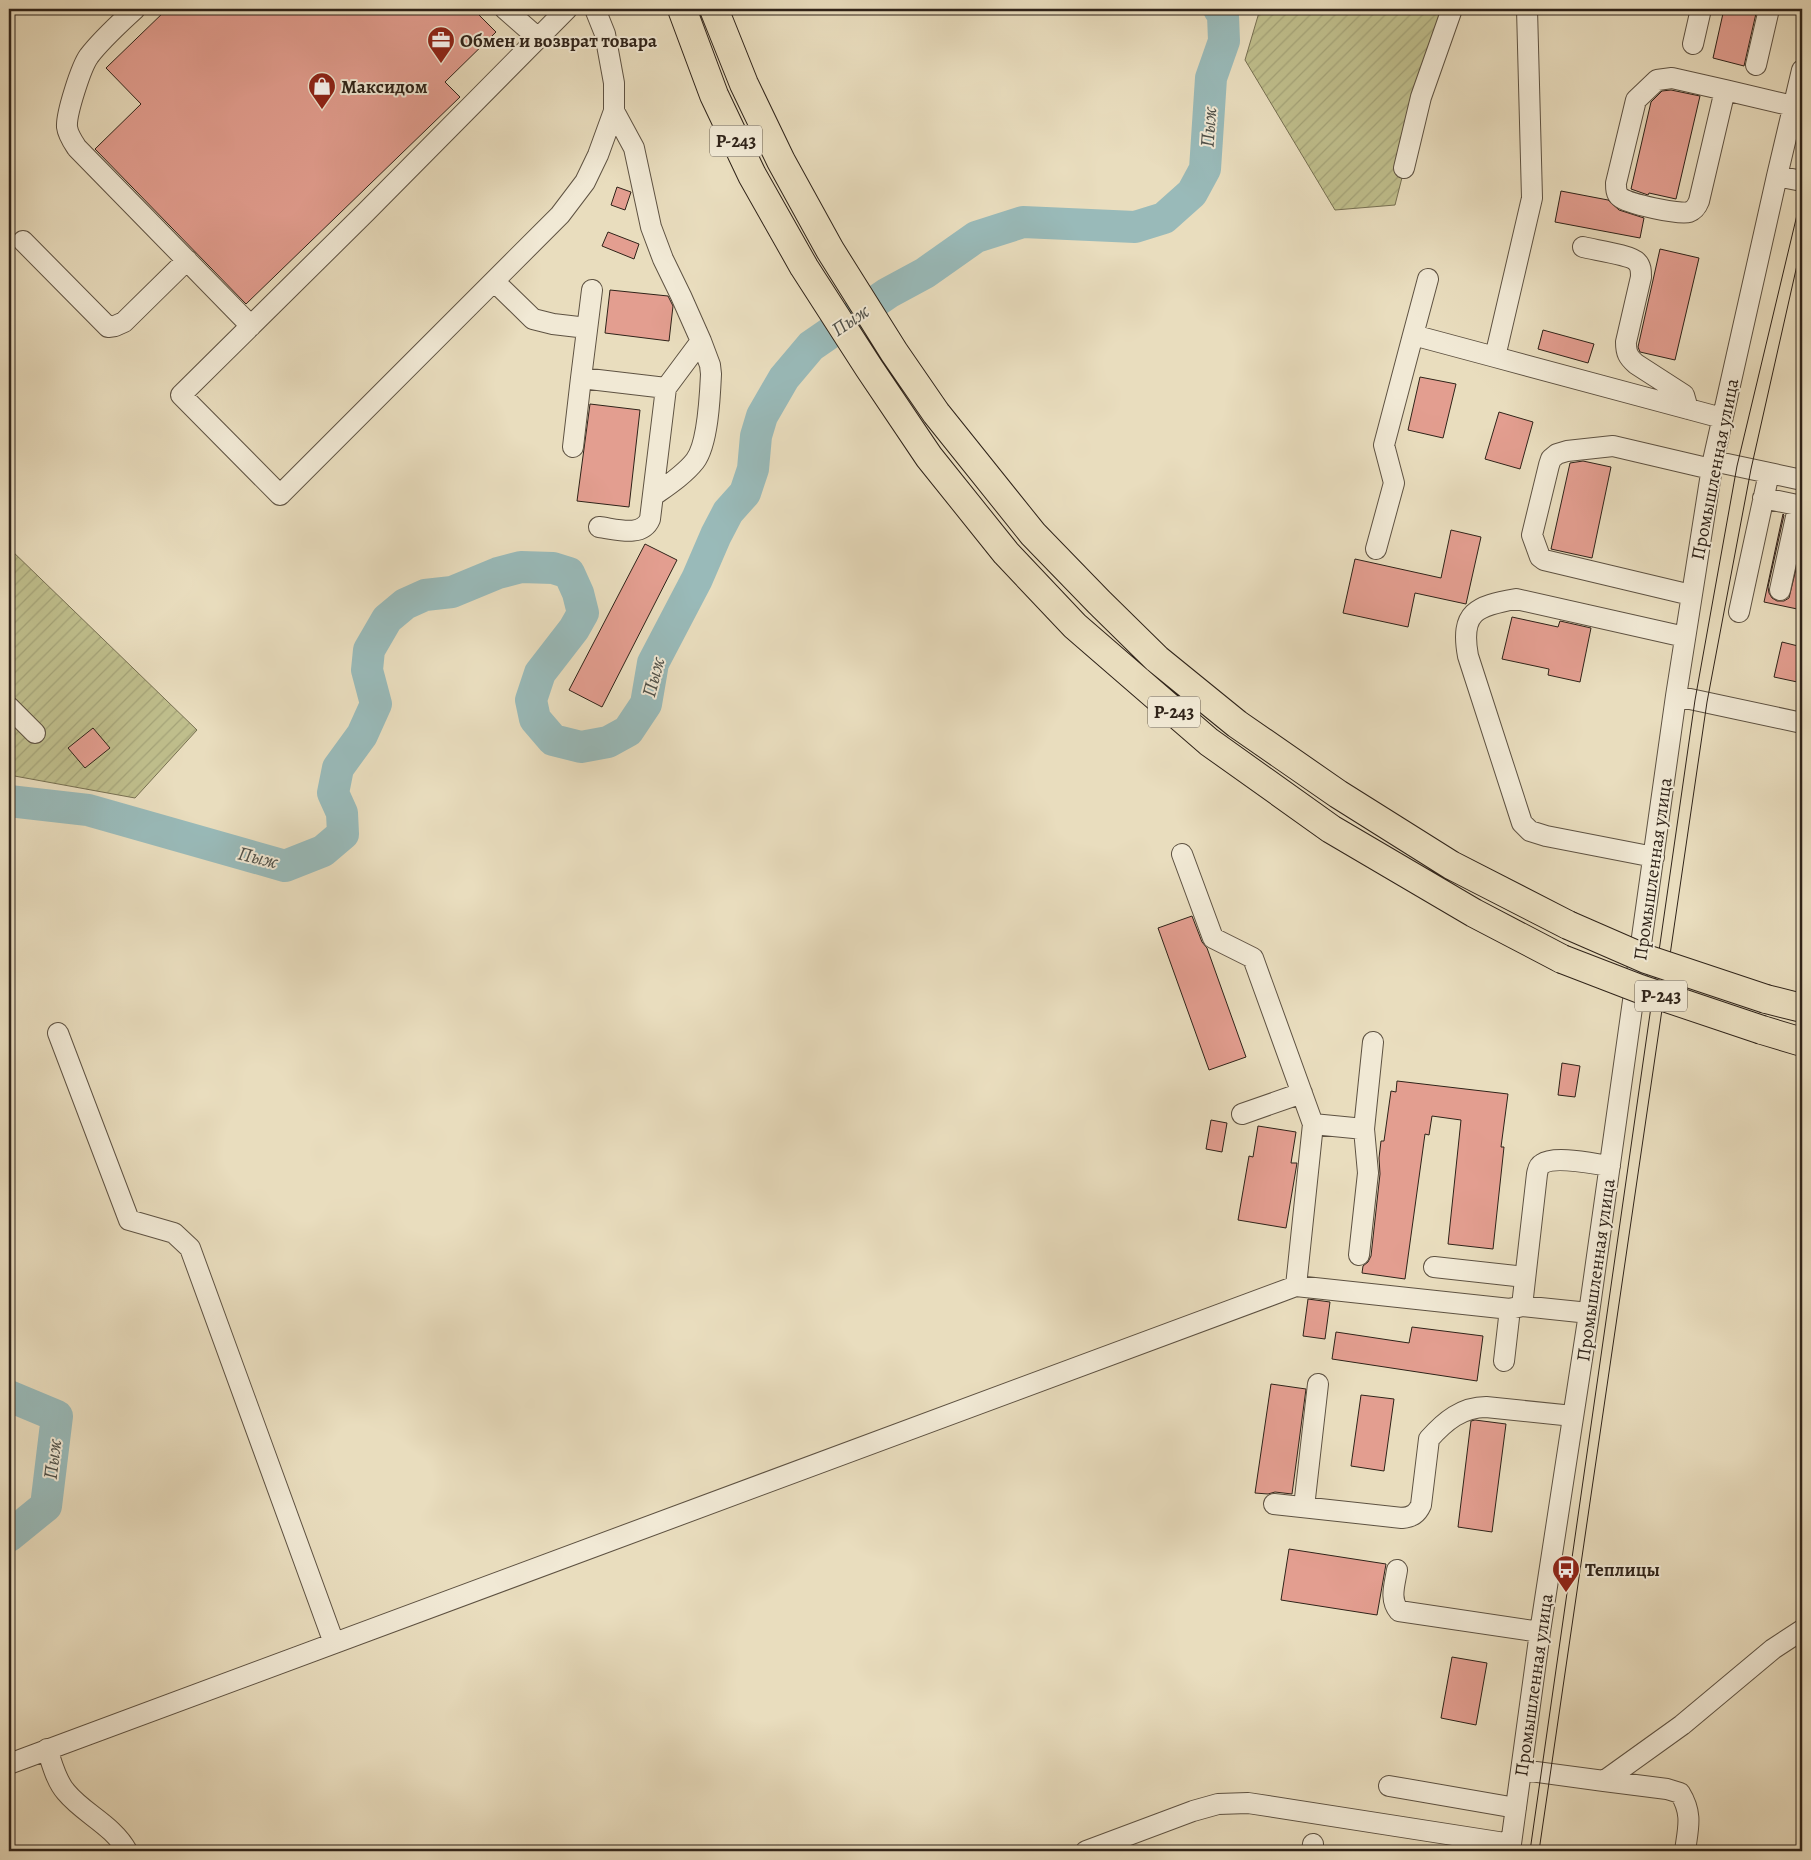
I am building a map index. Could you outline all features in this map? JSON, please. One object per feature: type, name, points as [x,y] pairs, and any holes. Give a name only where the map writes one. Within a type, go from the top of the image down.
[{"type":"highway","name":"Р-243","points":[[682,9],[714,95],[748,166],[804,267],[929,457],[1006,553],[1075,626],[1136,681],[1209,742],[1331,829],[1474,913],[1562,959],[1640,989],[1802,1042]]},
{"type":"highway","name":"Р-243","points":[[714,9],[744,84],[776,152],[830,250],[894,352],[936,413],[1033,534],[1157,659],[1236,724],[1338,794],[1451,865],[1568,925],[1646,959],[1766,999],[1802,1008]]},
{"type":"street","points":[[135,9],[98,45],[87,59],[68,116],[67,127],[70,138],[77,148],[251,326]]},
{"type":"street","points":[[505,9],[538,38]]},
{"type":"street","points":[[568,9],[378,201],[181,395],[280,495],[560,215],[585,182],[598,155],[614,111],[614,83],[605,34],[595,9]]},
{"type":"street","points":[[1404,168],[1421,97],[1452,9]]},
{"type":"street","points":[[1495,357],[1532,198],[1528,9]]},
{"type":"street","points":[[1693,44],[1701,9]]},
{"type":"street","points":[[1756,65],[1769,9]]},
{"type":"street","name":"Промышленная улица","points":[[1510,1848],[1540,1632],[1589,1313],[1676,696],[1712,465],[1802,70]]},
{"type":"street","points":[[1725,90],[1699,201],[1695,209],[1679,213],[1620,197],[1616,191],[1616,183],[1636,100],[1650,84],[1663,78],[1672,78],[1725,90],[1794,106]]},
{"type":"street","points":[[614,111],[634,148],[651,227],[663,260],[701,341],[711,374],[701,450],[695,461],[686,470],[653,496]]},
{"type":"street","points":[[1777,176],[1802,181]]},
{"type":"street","points":[[23,241],[108,327],[124,322],[187,260]]},
{"type":"street","points":[[1583,247],[1629,258],[1636,261],[1641,267],[1641,277],[1626,342],[1626,351],[1629,358],[1636,364],[1684,395],[1688,409]]},
{"type":"street","points":[[1376,549],[1394,483],[1384,445],[1428,279]]},
{"type":"street","points":[[494,281],[533,319],[540,322],[587,328]]},
{"type":"street","points":[[573,446],[592,290]]},
{"type":"street","points":[[1413,335],[1722,418]]},
{"type":"street","points":[[599,527],[632,531],[641,530],[648,526],[666,388],[701,341]]},
{"type":"street","points":[[582,378],[666,388]]},
{"type":"street","points":[[1691,595],[1544,560],[1540,557],[1532,535],[1551,459],[1556,454],[1567,450],[1613,446],[1802,480]]},
{"type":"street","points":[[1739,612],[1769,473]]},
{"type":"street","points":[[1763,498],[1799,511],[1780,590]]},
{"type":"street","points":[[1654,857],[1546,836],[1530,831],[1522,824],[1468,656],[1466,633],[1470,616],[1475,611],[1516,599],[1685,637]]},
{"type":"street","points":[[1676,696],[1802,722]]},
{"type":"street","points":[[9,706],[35,733]]},
{"type":"street","points":[[1182,854],[1213,938],[1253,958],[1313,1124],[1296,1286]]},
{"type":"street","points":[[58,1033],[129,1220],[174,1234],[190,1248],[334,1643]]},
{"type":"street","points":[[1359,1255],[1368,1173],[1364,1129],[1374,1042]]},
{"type":"street","points":[[1242,1114],[1302,1093]]},
{"type":"street","points":[[1313,1124],[1364,1129]]},
{"type":"street","points":[[1504,1361],[1525,1277],[1536,1174],[1539,1166],[1544,1162],[1555,1160],[1610,1166]]},
{"type":"street","points":[[1434,1267],[1525,1277]]},
{"type":"street","points":[[9,1764],[1296,1286],[1589,1313]]},
{"type":"street","points":[[1304,1507],[1318,1384]]},
{"type":"street","points":[[1274,1504],[1402,1518],[1411,1517],[1421,1505],[1429,1439],[1465,1410],[1473,1407],[1486,1407],[1573,1416]]},
{"type":"street","points":[[1397,1570],[1393,1596],[1394,1605],[1399,1611],[1540,1632]]},
{"type":"street","points":[[1604,1781],[1682,1725],[1773,1650],[1802,1630]]},
{"type":"street","points":[[47,1749],[64,1791],[110,1829],[127,1851]]},
{"type":"street","points":[[1522,1770],[1667,1789],[1680,1793],[1688,1806],[1689,1823],[1685,1851]]},
{"type":"street","points":[[1389,1786],[1516,1808]]},
{"type":"street","points":[[1086,1851],[1194,1811],[1218,1804],[1248,1803],[1510,1848]]},
{"type":"shaded area","points":[[1260,9],[1445,9],[1395,205],[1335,210],[1245,60]]},
{"type":"shaded area","points":[[9,548],[197,730],[135,798],[9,775]]},
{"type":"building","points":[[167,9],[473,9],[496,32],[445,82],[460,97],[246,304],[95,149],[141,104],[106,68]]},
{"type":"building","points":[[1724,9],[1757,9],[1744,66],[1713,58]]},
{"type":"building","points":[[1671,90],[1700,96],[1676,199],[1649,193],[1648,195],[1631,189],[1651,102],[1662,91]]},
{"type":"building","points":[[617,187],[631,192],[625,210],[611,205]]},
{"type":"building","points":[[1561,191],[1608,200],[1619,210],[1644,218],[1640,238],[1555,222]]},
{"type":"building","points":[[608,232],[639,244],[634,259],[602,246]]},
{"type":"building","points":[[1660,249],[1699,258],[1675,360],[1640,352],[1638,347]]},
{"type":"building","points":[[610,290],[668,296],[673,306],[669,341],[605,333]]},
{"type":"building","points":[[1543,330],[1594,344],[1588,363],[1538,349]]},
{"type":"building","points":[[1420,377],[1456,384],[1443,438],[1408,430]]},
{"type":"building","points":[[590,404],[640,410],[629,507],[577,501]]},
{"type":"building","points":[[1499,412],[1533,422],[1520,469],[1485,459]]},
{"type":"building","points":[[1583,461],[1611,467],[1592,558],[1551,549],[1570,463]]},
{"type":"building","points":[[1783,514],[1768,587],[1769,593],[1777,601],[1784,601],[1789,598],[1802,544],[1802,610],[1764,602]]},
{"type":"building","points":[[1451,530],[1481,537],[1466,604],[1415,593],[1408,627],[1343,613],[1355,559],[1441,578]]},
{"type":"building","points":[[645,544],[677,560],[602,707],[569,690]]},
{"type":"building","points":[[1512,617],[1558,627],[1560,621],[1591,628],[1580,682],[1548,675],[1549,669],[1502,659]]},
{"type":"building","points":[[1782,642],[1802,647],[1802,683],[1774,677]]},
{"type":"building","points":[[93,728],[110,748],[85,768],[68,748]]},
{"type":"building","points":[[1192,916],[1202,942],[1207,948],[1246,1057],[1209,1070],[1158,928]]},
{"type":"building","points":[[1562,1063],[1580,1066],[1575,1097],[1558,1095]]},
{"type":"building","points":[[1397,1081],[1508,1094],[1501,1147],[1504,1147],[1493,1249],[1448,1244],[1461,1120],[1432,1116],[1429,1135],[1425,1134],[1405,1279],[1362,1273],[1363,1266],[1371,1256],[1380,1174],[1381,1141],[1384,1141],[1391,1091],[1396,1092]]},
{"type":"building","points":[[1211,1120],[1227,1123],[1222,1152],[1206,1149]]},
{"type":"building","points":[[1258,1126],[1296,1132],[1291,1163],[1297,1163],[1286,1228],[1238,1220],[1249,1156],[1253,1157]]},
{"type":"building","points":[[1308,1299],[1330,1302],[1325,1339],[1303,1336]]},
{"type":"building","points":[[1412,1327],[1483,1336],[1477,1381],[1332,1359],[1336,1332],[1409,1343]]},
{"type":"building","points":[[1271,1384],[1306,1389],[1292,1494],[1275,1492],[1268,1494],[1255,1493]]},
{"type":"building","points":[[1361,1395],[1394,1399],[1384,1471],[1351,1466]]},
{"type":"building","points":[[1471,1421],[1506,1424],[1492,1532],[1458,1527]]},
{"type":"building","points":[[1289,1549],[1386,1564],[1377,1615],[1281,1600]]},
{"type":"building","points":[[1452,1657],[1487,1663],[1476,1725],[1441,1718]]},
{"type":"waterway","name":"Пыж","points":[[9,801],[88,810],[285,866],[323,851],[343,834],[342,813],[333,793],[338,768],[362,735],[376,704],[367,670],[369,650],[387,619],[405,604],[425,595],[452,592],[498,573],[521,567],[553,568],[569,573],[578,593],[583,613],[574,629],[540,673],[531,700],[535,719],[553,740],[581,747],[608,742],[628,731],[646,704],[653,663],[697,579],[728,512],[745,493],[753,469],[756,436],[762,416],[784,378],[811,346],[888,293],[925,273],[976,237],[1023,222],[1135,227],[1164,218],[1192,193],[1205,169],[1211,78],[1224,41],[1223,15],[1219,9]]},
{"type":"waterway","name":"Пыж","points":[[9,1396],[57,1416],[46,1506],[9,1536]]},
{"type":"tram line","points":[[1530,1851],[1695,700],[1737,466],[1802,194]]},
{"type":"tram line","points":[[1539,1851],[1707,702],[1751,469],[1802,243]]},
{"type":"place","name":"Обмен и возврат товара","points":[[441,64]]},
{"type":"place","name":"Максидом","points":[[322,110]]},
{"type":"place","name":"Теплицы","points":[[1566,1593]]}]
